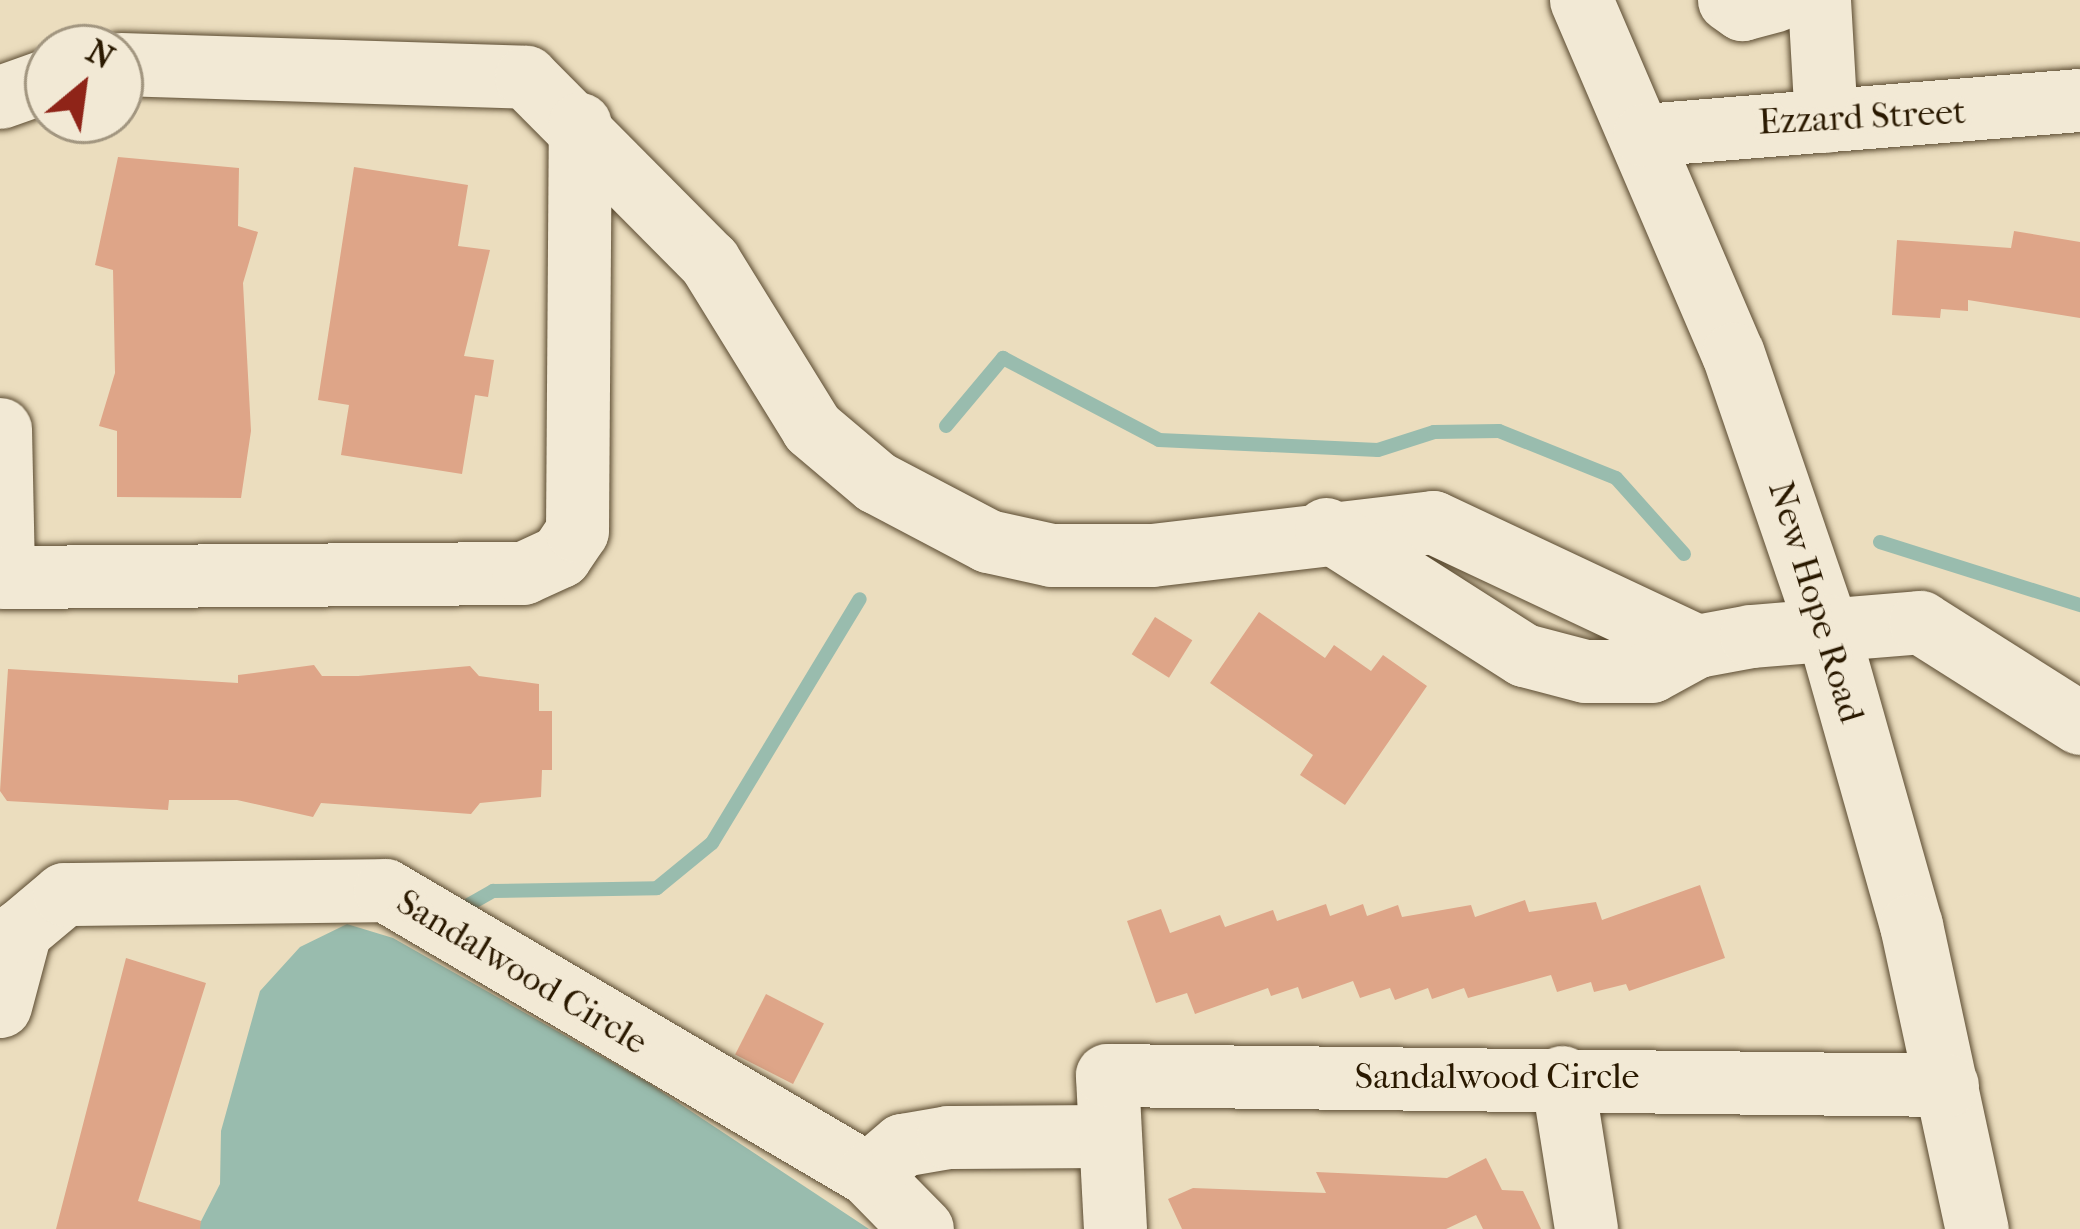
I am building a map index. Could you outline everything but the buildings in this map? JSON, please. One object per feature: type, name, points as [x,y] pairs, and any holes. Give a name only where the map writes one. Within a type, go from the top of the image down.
[{"type":"street","name":"New Hope Road","points":[[1581,0],[1644,135],[1733,354],[1826,625],[1947,1084],[1977,1229]]},
{"type":"street","points":[[1729,0],[1742,9],[1774,0]]},
{"type":"street","points":[[1820,0],[1826,121]]},
{"type":"street","points":[[144,65],[526,77],[580,124],[709,261],[812,428],[932,518],[1051,555],[1152,555],[1326,529],[1433,522],[1539,568],[1636,625],[1697,646]]},
{"type":"street","name":"Ezzard Street","points":[[1644,135],[2080,100]]},
{"type":"street","points":[[0,429],[2,577],[524,573],[560,556],[577,531],[580,124]]},
{"type":"street","points":[[1326,529],[1504,643],[1586,671],[1651,671],[1697,646],[1826,625],[1920,622],[2080,723]]},
{"type":"street","points":[[1504,643],[1539,568]]},
{"type":"street","name":"Sandalwood Circle","points":[[0,1006],[20,931],[64,894],[385,890],[868,1174],[922,1229]]},
{"type":"street","name":"Sandalwood Circle","points":[[1115,1229],[1107,1075],[1947,1084]]},
{"type":"street","points":[[1562,1077],[1586,1229]]},
{"type":"street","points":[[868,1174],[902,1145],[948,1137],[1109,1136]]},
{"type":"shaded area","points":[[347,924],[393,938],[647,1082],[869,1229],[197,1229],[220,1184],[221,1131],[260,991],[300,947]]},
{"type":"waterway","points":[[946,426],[1003,358],[1159,440],[1378,450],[1434,432],[1499,431],[1616,478],[1684,554]]},
{"type":"waterway","points":[[1880,542],[2080,605]]},
{"type":"waterway","points":[[456,912],[493,891],[657,888],[712,843],[860,599]]}]
